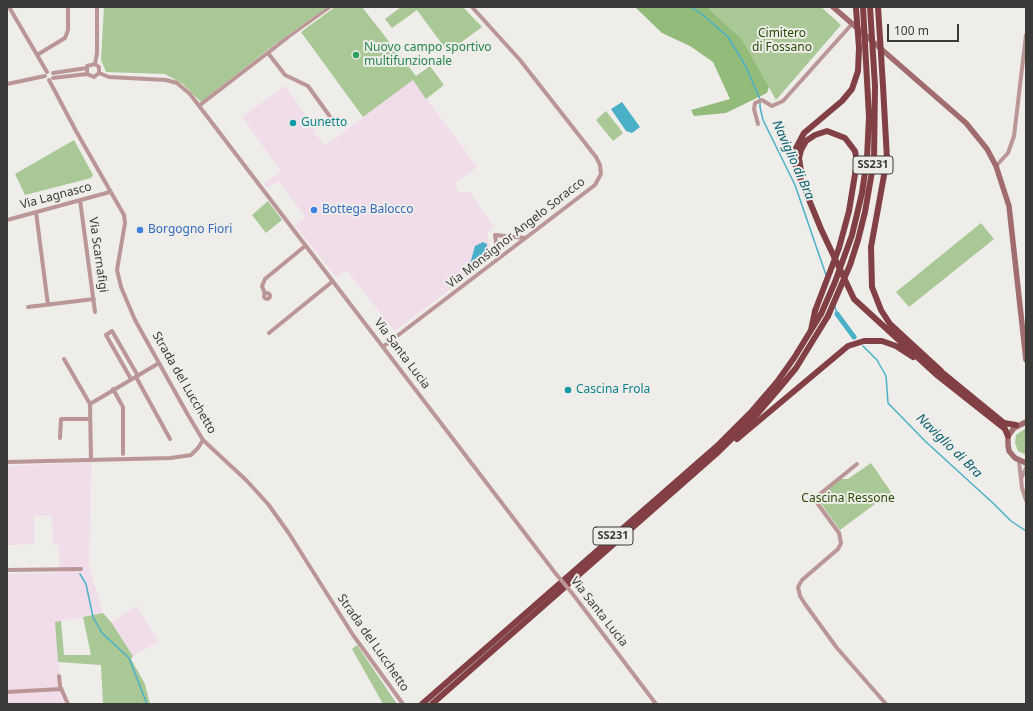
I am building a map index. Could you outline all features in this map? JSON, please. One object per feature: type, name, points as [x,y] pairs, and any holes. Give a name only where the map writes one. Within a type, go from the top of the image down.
[{"type":"highway","points":[[856,7],[859,48],[858,71],[852,89],[842,101],[804,133],[794,152],[796,168],[850,292],[860,305],[900,341],[1000,425],[1008,436]]},
{"type":"highway","name":"SS231","points":[[422,704],[717,446],[752,411],[777,382],[811,332],[818,312],[835,282],[852,235],[862,193],[867,158],[868,117],[863,7]]},
{"type":"highway","name":"SS231","points":[[432,704],[716,454],[758,413],[796,368],[828,316],[850,265],[865,212],[874,160],[875,86],[870,7]]},
{"type":"highway","points":[[878,7],[887,159],[871,247],[872,287],[881,310],[890,324],[939,373]]},
{"type":"highway","points":[[803,184],[799,158],[806,141],[815,135],[828,131],[841,136],[852,145],[857,162],[849,211],[839,248],[818,312]]},
{"type":"highway","points":[[716,454],[752,427],[848,346],[864,341],[882,341],[896,346],[939,373],[1004,423],[1016,425]]},
{"type":"main road","points":[[833,7],[966,123],[987,150],[996,166],[1009,206],[1026,360]]},
{"type":"main road","points":[[1026,421],[1016,425],[1008,436],[1009,451],[1019,461],[1026,463]]},
{"type":"street","points":[[9,7],[37,55],[46,74],[52,77],[87,74],[94,77],[100,73],[99,67],[95,64]]},
{"type":"street","points":[[37,55],[65,38],[68,30],[68,7]]},
{"type":"street","points":[[95,64],[98,53],[97,7]]},
{"type":"street","points":[[200,105],[330,7]]},
{"type":"street","name":"Via Monsignor Angelo Soracco","points":[[384,346],[595,185],[599,179],[601,170],[596,157],[520,60],[472,7]]},
{"type":"street","points":[[758,124],[754,109],[755,103],[762,100],[772,106],[783,101],[852,24]]},
{"type":"street","points":[[996,166],[1008,153],[1014,136],[1026,35]]},
{"type":"street","points":[[268,53],[285,74],[308,86],[331,118]]},
{"type":"street","points":[[7,84],[46,74],[52,77],[87,68],[90,64],[95,64]]},
{"type":"street","points":[[87,68],[87,74]]},
{"type":"street","name":"Via Santa Lucia","points":[[100,73],[109,77],[172,81],[182,86],[200,105],[656,704]]},
{"type":"street","name":"Strada del Lucchetto","points":[[52,77],[76,132],[124,215],[126,223],[117,270],[121,287],[135,320],[203,440],[246,480],[268,504],[288,532],[352,635],[403,704]]},
{"type":"street","name":"Via Lagnasco","points":[[7,220],[110,192]]},
{"type":"street","name":"Via Scarnafigi","points":[[80,200],[95,312]]},
{"type":"street","points":[[36,212],[48,305]]},
{"type":"street","points":[[498,258],[495,235],[525,238]]},
{"type":"street","points":[[265,294],[262,286],[265,279],[306,246]]},
{"type":"street","points":[[269,333],[333,281]]},
{"type":"street","points":[[28,308],[94,299]]},
{"type":"street","points":[[131,379],[106,335],[112,331],[170,439]]},
{"type":"street","points":[[64,360],[90,404],[91,460]]},
{"type":"street","points":[[90,404],[113,389],[160,363]]},
{"type":"street","points":[[113,389],[123,407],[123,454]]},
{"type":"street","points":[[60,438],[61,419],[90,419]]},
{"type":"street","points":[[7,462],[185,457],[195,452],[203,440]]},
{"type":"street","points":[[1019,461],[1021,479],[1026,500]]},
{"type":"street","points":[[856,464],[819,493],[815,498],[839,533],[842,543],[838,549],[802,580],[798,588],[800,596],[805,604],[837,648],[886,704]]},
{"type":"street","points":[[1021,479],[1026,468]]},
{"type":"street","points":[[7,570],[80,569]]},
{"type":"street","points":[[59,676],[61,689],[68,704]]},
{"type":"street","points":[[7,692],[61,689]]},
{"type":"shaded area","points":[[413,80],[477,167],[454,184],[459,193],[470,192],[494,227],[487,232],[491,258],[395,331],[346,270],[336,277],[295,225],[306,217],[278,181],[268,188],[264,184],[281,171],[242,117],[285,86],[315,129],[313,131],[325,146]]},
{"type":"shaded area","points":[[91,462],[89,568],[103,613],[55,622],[60,683],[70,704],[9,704],[7,700],[7,574],[59,573],[59,545],[55,545],[53,542],[52,515],[34,516],[34,544],[7,545],[7,466]]},
{"type":"shaded area","points":[[137,606],[158,641],[133,656],[111,622]]},
{"type":"green space","points":[[104,7],[328,7],[274,45],[201,102],[183,84],[165,74],[106,72],[101,60]]},
{"type":"green space","name":"Nuovo campo sportivo multifunzionale","points":[[335,7],[362,7],[416,76],[430,66],[444,85],[426,99],[413,80],[363,117],[301,32]]},
{"type":"green space","points":[[401,7],[463,7],[482,27],[448,52],[417,10],[392,28],[385,19]]},
{"type":"green space","points":[[635,7],[707,7],[742,39],[769,87],[767,93],[726,113],[694,116],[691,110],[730,99],[713,62],[690,46],[662,33]]},
{"type":"green space","name":"Cimitero di Fossano","points":[[707,7],[821,7],[841,25],[776,100],[742,39]]},
{"type":"green space","points":[[606,111],[623,133],[613,141],[596,120]]},
{"type":"green space","points":[[74,140],[93,175],[91,178],[25,195],[15,174]]},
{"type":"green space","points":[[268,201],[282,220],[266,233],[252,215]]},
{"type":"green space","points":[[981,223],[994,239],[909,307],[896,292]]},
{"type":"green space","points":[[1026,428],[1026,455],[1018,451],[1015,443],[1016,435]]},
{"type":"green space","name":"Cascina Ressone","points":[[871,463],[891,492],[840,530],[817,498],[841,479],[848,479]]},
{"type":"green space","points":[[103,613],[111,622],[133,656],[131,659],[145,684],[150,704],[103,704],[101,665],[58,662],[55,622],[61,621],[64,655],[91,655],[83,617]]},
{"type":"green space","points":[[357,645],[397,704],[383,704],[352,649]]},
{"type":"water","points":[[622,102],[640,127],[632,133],[626,131],[611,109]]},
{"type":"water","points":[[483,242],[487,244],[486,257],[471,267],[470,264],[475,246]]},
{"type":"waterway","name":"Naviglio di Bra","points":[[691,7],[703,15],[728,37],[745,65],[760,99],[763,120],[795,185],[826,275]]},
{"type":"waterway","name":"Naviglio di Bra","points":[[835,307],[837,314]]},
{"type":"waterway","name":"Naviglio di Bra","points":[[837,314],[854,337]]},
{"type":"waterway","name":"Naviglio di Bra","points":[[863,346],[877,360],[886,376],[888,403],[925,441],[1011,521],[1026,531]]},
{"type":"waterway","points":[[80,574],[86,584],[93,617],[102,633],[129,658],[147,704]]},
{"type":"place","name":"Nuovo campo sportivo multifunzionale","points":[[356,55]]},
{"type":"place","name":"Gunetto","points":[[293,123]]},
{"type":"place","name":"Bottega Balocco","points":[[314,210]]},
{"type":"place","name":"Borgogno Fiori","points":[[140,230]]},
{"type":"place","name":"Cascina Frola","points":[[568,390]]}]
